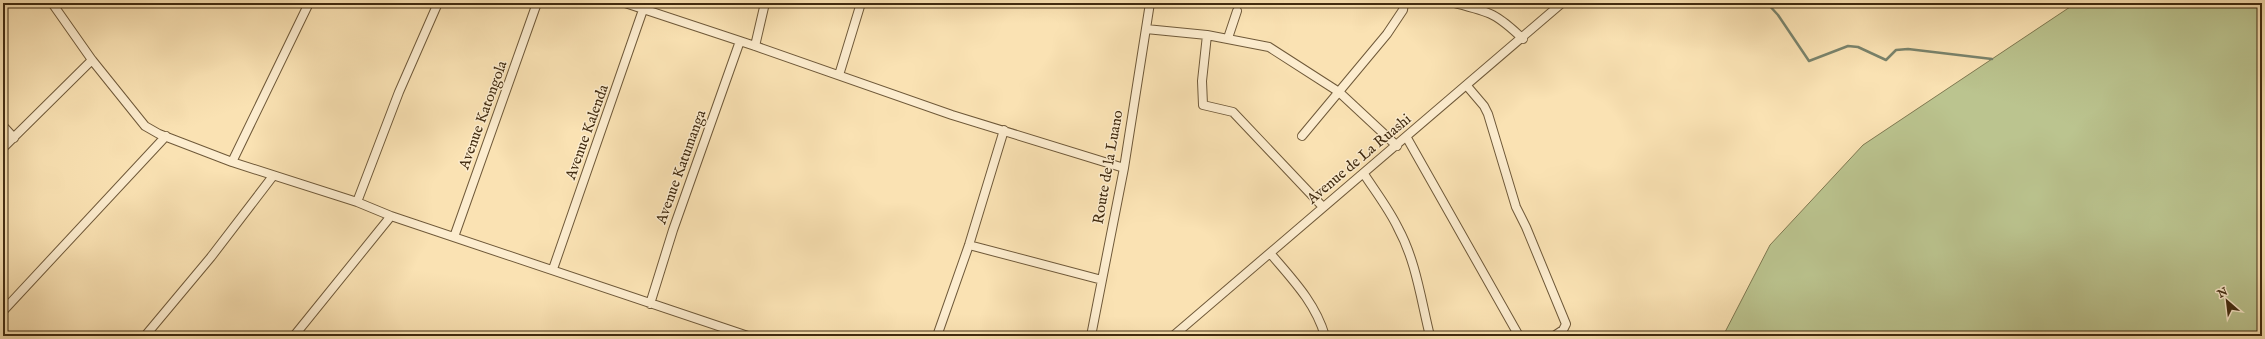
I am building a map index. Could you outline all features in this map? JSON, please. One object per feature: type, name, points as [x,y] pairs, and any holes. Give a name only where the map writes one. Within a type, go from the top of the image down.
[{"type":"street","points":[[52,3],[92,60],[145,126],[166,136],[232,162],[357,202],[391,216],[553,269],[650,304],[748,336]]},
{"type":"street","points":[[232,162],[309,3]]},
{"type":"street","points":[[357,202],[399,92],[438,3]]},
{"type":"street","name":"Avenue Katongola","points":[[454,237],[537,3]]},
{"type":"street","points":[[625,3],[645,5],[740,41],[952,115],[1124,168]]},
{"type":"street","points":[[755,46],[765,3]]},
{"type":"street","points":[[839,75],[861,3]]},
{"type":"street","name":"Route de la Luano","points":[[1091,336],[1124,168],[1150,3]]},
{"type":"street","points":[[1302,136],[1396,22],[1403,10],[1404,3]]},
{"type":"street","points":[[1454,3],[1488,11],[1498,16],[1523,39]]},
{"type":"street","name":"Avenue de La Ruashi","points":[[1173,336],[1323,207],[1523,39],[1562,3]]},
{"type":"street","name":"Avenue Kalenda","points":[[553,269],[645,5]]},
{"type":"street","points":[[1228,38],[1237,11]]},
{"type":"street","points":[[1146,29],[1228,38],[1269,47],[1339,92],[1397,146]]},
{"type":"street","points":[[1207,35],[1202,82],[1203,104],[1233,112],[1323,207]]},
{"type":"street","name":"Avenue Katumanga","points":[[650,304],[673,230],[740,41]]},
{"type":"street","points":[[3,148],[92,60]]},
{"type":"street","points":[[1467,86],[1484,106],[1488,114],[1516,207],[1526,226],[1566,324],[1563,330],[1554,336]]},
{"type":"street","points":[[3,126],[14,138]]},
{"type":"street","points":[[937,336],[969,245],[1004,130]]},
{"type":"street","points":[[3,311],[166,136]]},
{"type":"street","points":[[1407,138],[1519,336]]},
{"type":"street","points":[[1364,174],[1398,227],[1406,246],[1414,268],[1430,336]]},
{"type":"street","points":[[145,336],[211,257],[273,176]]},
{"type":"street","points":[[294,336],[391,216]]},
{"type":"street","points":[[969,245],[1102,280]]},
{"type":"street","points":[[1270,253],[1308,298],[1319,317],[1325,336]]},
{"type":"green space","points":[[2076,3],[2262,3],[2262,336],[1723,336],[1770,245],[1863,145]]},
{"type":"waterway","points":[[1767,3],[1778,15],[1809,61],[1848,46],[1858,47],[1886,60],[1896,50],[1908,49],[1992,59]]}]
